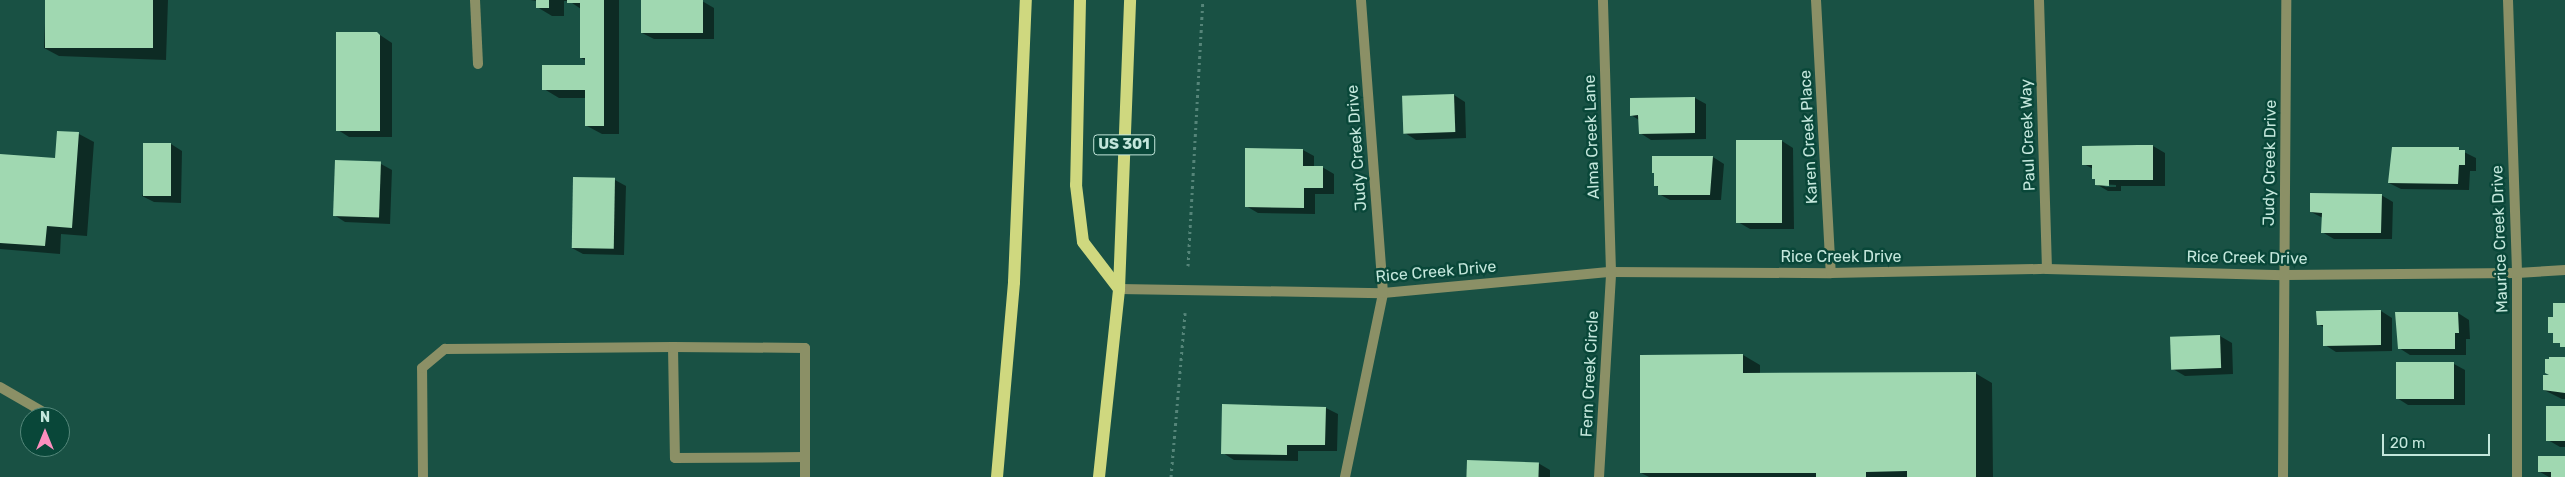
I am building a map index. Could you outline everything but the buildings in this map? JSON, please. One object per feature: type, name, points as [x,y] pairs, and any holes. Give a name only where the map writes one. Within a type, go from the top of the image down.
[{"type":"main road","points":[[997,477],[1014,282],[1026,0]]},
{"type":"main road","points":[[1080,0],[1076,185],[1083,242],[1119,290]]},
{"type":"main road","name":"US 301","points":[[1099,477],[1119,290],[1130,0]]},
{"type":"street","points":[[475,0],[478,64]]},
{"type":"street","name":"Judy Creek Drive","points":[[1361,0],[1383,293]]},
{"type":"street","name":"Alma Creek Lane","points":[[1602,0],[1611,272]]},
{"type":"street","name":"Karen Creek Place","points":[[1816,0],[1831,273]]},
{"type":"street","name":"Paul Creek Way","points":[[2039,0],[2047,269]]},
{"type":"street","name":"Judy Creek Drive","points":[[2283,477],[2286,0]]},
{"type":"street","name":"Maurice Creek Drive","points":[[2508,0],[2517,273],[2517,477]]},
{"type":"street","name":"Rice Creek Drive","points":[[1119,290],[1383,293],[1611,272],[1831,273],[2047,269],[2284,275],[2517,273],[2565,270]]},
{"type":"street","name":"Fern Creek Circle","points":[[1599,477],[1611,272]]},
{"type":"street","points":[[1345,477],[1383,293]]},
{"type":"street","points":[[673,347],[674,458],[805,457]]},
{"type":"street","points":[[423,477],[422,368],[445,349],[673,347],[805,348],[805,477]]},
{"type":"street","points":[[0,387],[35,407]]},
{"type":"path","points":[[1189,258],[1203,0]]},
{"type":"path","points":[[1172,477],[1182,338]]}]
